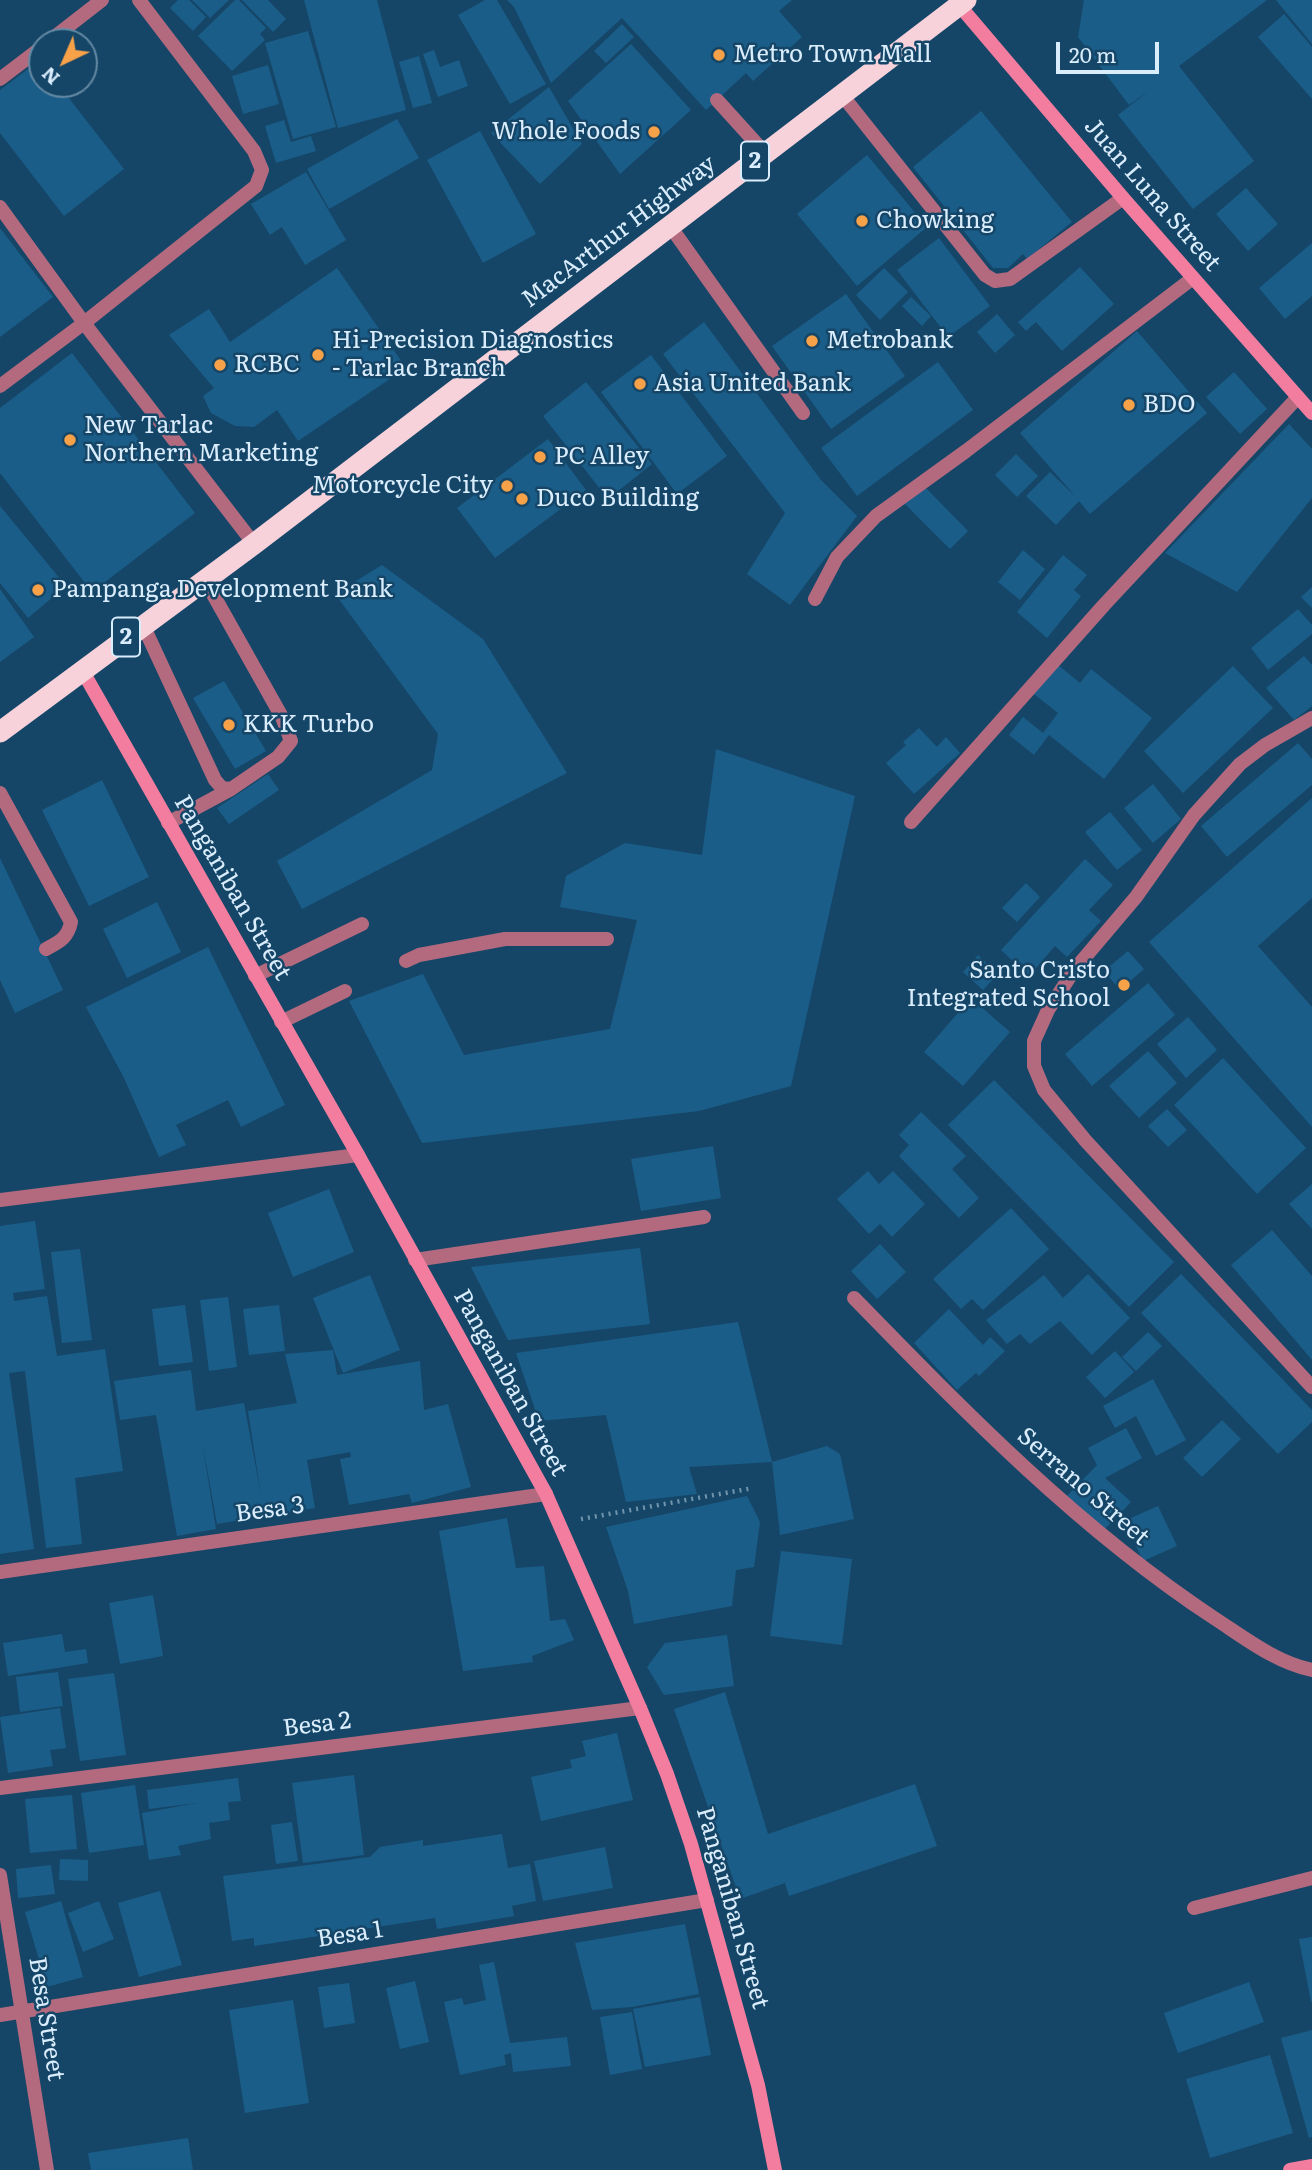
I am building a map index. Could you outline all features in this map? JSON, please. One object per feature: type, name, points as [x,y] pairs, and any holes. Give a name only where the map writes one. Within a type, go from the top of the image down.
[{"type":"highway","name":"MacArthur Highway","points":[[0,732],[254,544],[960,2]]},
{"type":"street","points":[[66,28],[102,0]]},
{"type":"street","points":[[0,386],[256,186],[262,170],[254,151],[146,2]]},
{"type":"street","name":"Juan Luna Street","points":[[960,2],[1123,198],[1312,413]]},
{"type":"street","points":[[0,79],[28,58]]},
{"type":"street","points":[[842,95],[985,275],[995,281],[1010,279],[1123,198]]},
{"type":"street","points":[[717,100],[765,153]]},
{"type":"street","points":[[0,207],[84,323],[254,544]]},
{"type":"street","points":[[670,226],[803,414]]},
{"type":"street","points":[[816,599],[837,557],[876,516],[1194,278]]},
{"type":"street","points":[[911,822],[1104,605],[1298,397]]},
{"type":"street","points":[[168,823],[231,789],[278,757],[291,741],[282,717],[205,580]]},
{"type":"street","points":[[143,625],[215,780],[222,788],[231,789]]},
{"type":"street","name":"Panganiban Street","points":[[82,670],[358,1155],[546,1494],[640,1708],[683,1821],[758,2085],[775,2170]]},
{"type":"street","points":[[1312,718],[1265,745],[1240,764],[1194,815],[1136,897],[1075,969],[1048,1010],[1034,1041],[1034,1066],[1044,1090],[1085,1140],[1312,1387]]},
{"type":"street","points":[[0,793],[71,922],[69,933],[63,940],[46,949]]},
{"type":"street","points":[[255,976],[362,924]]},
{"type":"street","points":[[406,961],[419,955],[505,939],[607,939]]},
{"type":"street","points":[[281,1022],[345,991]]},
{"type":"street","points":[[0,1200],[358,1155]]},
{"type":"street","points":[[415,1260],[704,1217]]},
{"type":"street","name":"Serrano Street","points":[[853,1298],[976,1423],[1058,1498],[1132,1560],[1276,1658],[1312,1670]]},
{"type":"street","name":"Besa 3","points":[[0,1572],[546,1494]]},
{"type":"street","name":"Besa 2","points":[[0,1787],[640,1708]]},
{"type":"street","name":"Besa Street","points":[[0,1875],[47,2170]]},
{"type":"street","points":[[1194,1908],[1312,1878]]},
{"type":"street","name":"Besa 1","points":[[0,2015],[707,1900]]},
{"type":"street","points":[[1290,2170],[1312,2166]]},
{"type":"path","points":[[558,1523],[753,1489]]},
{"type":"building","points":[[178,0],[189,0],[206,17],[193,31],[170,8]]},
{"type":"building","points":[[192,0],[229,0],[210,18]]},
{"type":"building","points":[[235,0],[239,0],[266,28],[260,34],[265,40],[232,71],[198,36]]},
{"type":"building","points":[[242,0],[268,0],[286,19],[273,32]]},
{"type":"building","points":[[304,0],[377,0],[406,110],[338,128]]},
{"type":"building","points":[[485,0],[497,0],[546,84],[510,104],[458,15]]},
{"type":"building","name":"Metro Town Mall","points":[[507,0],[792,0],[779,11],[802,37],[753,81],[746,73],[706,110],[622,18],[551,83],[514,7]]},
{"type":"building","points":[[1084,0],[1267,0],[1179,66],[1254,161],[1193,209],[1118,115],[1150,90],[1129,105],[1078,37]]},
{"type":"building","points":[[1276,0],[1312,0],[1312,44]]},
{"type":"building","points":[[1284,14],[1312,47],[1312,99],[1258,37]]},
{"type":"building","points":[[622,24],[634,37],[606,63],[594,51]]},
{"type":"building","points":[[308,31],[336,127],[293,139],[265,43]]},
{"type":"building","points":[[631,44],[691,110],[620,174],[568,101]]},
{"type":"building","points":[[434,50],[440,67],[459,60],[468,86],[438,97],[423,54]]},
{"type":"building","points":[[419,56],[432,103],[413,108],[399,62]]},
{"type":"building","points":[[268,65],[279,104],[243,114],[232,76]]},
{"type":"building","points":[[28,69],[28,98],[69,98],[124,169],[64,216],[0,133],[0,90]]},
{"type":"building","points":[[549,87],[582,144],[540,184],[491,133]]},
{"type":"building","points":[[981,111],[1072,222],[1027,259],[1023,254],[1008,268],[993,268],[913,167]]},
{"type":"building","points":[[397,119],[419,158],[329,209],[307,169]]},
{"type":"building","points":[[284,120],[291,142],[311,136],[316,151],[276,163],[265,126]]},
{"type":"building","points":[[480,131],[536,234],[483,263],[427,160]]},
{"type":"building","name":"Chowking","points":[[867,155],[927,227],[857,286],[797,214]]},
{"type":"building","points":[[306,172],[346,240],[305,265],[282,227],[270,235],[251,204]]},
{"type":"building","points":[[1246,188],[1278,224],[1248,251],[1216,214]]},
{"type":"building","points":[[0,228],[53,297],[0,337]]},
{"type":"building","points":[[939,238],[990,306],[948,337],[897,270]]},
{"type":"building","points":[[1312,243],[1312,296],[1285,319],[1259,288]]},
{"type":"building","points":[[1080,267],[1114,304],[1062,351],[1036,322],[1026,331],[1018,322]]},
{"type":"building","name":"Hi-Precision Diagnostics - Tarlac Branch","points":[[337,268],[406,368],[298,441],[277,410],[254,427],[235,426],[211,413],[203,396],[214,388],[169,335],[209,309],[230,342]]},
{"type":"building","points":[[884,268],[908,292],[880,320],[856,295]]},
{"type":"building","points":[[846,294],[905,376],[831,429],[772,346]]},
{"type":"building","points":[[911,297],[931,316],[922,326],[902,306]]},
{"type":"building","points":[[997,314],[1015,335],[995,353],[977,332]]},
{"type":"building","points":[[704,322],[821,480],[857,516],[790,605],[747,574],[785,513],[663,354]]},
{"type":"building","points":[[1137,331],[1207,413],[1090,514],[1079,501],[1056,525],[1026,496],[1050,472],[1075,496],[1020,433]]},
{"type":"building","name":"New Tarlac Northern Marketing","points":[[72,353],[195,513],[92,592],[0,473],[0,408]]},
{"type":"building","points":[[651,355],[727,456],[677,494],[601,392]]},
{"type":"building","points":[[938,362],[973,410],[857,496],[821,448]]},
{"type":"building","points":[[1234,372],[1267,409],[1240,434],[1206,397]]},
{"type":"building","points":[[586,382],[652,464],[608,499],[543,416]]},
{"type":"building","points":[[1289,424],[1312,449],[1312,498],[1237,592],[1165,553]]},
{"type":"building","name":"Duco Building","points":[[548,439],[586,490],[495,558],[457,508]]},
{"type":"building","points":[[1016,454],[1038,476],[1017,497],[995,475]]},
{"type":"building","points":[[924,486],[968,531],[950,549],[905,504]]},
{"type":"building","points":[[0,506],[66,586],[28,618],[0,583]]},
{"type":"building","points":[[1023,550],[1045,569],[1020,600],[998,582]]},
{"type":"building","points":[[1063,555],[1087,575],[1074,590],[1081,596],[1047,638],[1017,612]]},
{"type":"building","points":[[382,565],[483,639],[567,773],[302,909],[277,861],[432,770],[438,734],[335,594]]},
{"type":"building","points":[[1312,587],[1312,608],[1301,597]]},
{"type":"building","points":[[0,589],[34,637],[0,662]]},
{"type":"building","points":[[1298,609],[1312,625],[1312,634],[1268,670],[1251,648]]},
{"type":"building","points":[[1304,656],[1312,665],[1312,706],[1294,720],[1266,688]]},
{"type":"building","points":[[1057,664],[1080,683],[1091,669],[1152,718],[1104,779],[1049,735],[1034,755],[1009,735],[1023,717],[1043,733],[1058,713],[1034,694]]},
{"type":"building","points":[[1233,666],[1273,708],[1183,793],[1144,751]]},
{"type":"building","name":"KKK Turbo","points":[[224,681],[266,751],[235,769],[193,698]]},
{"type":"building","points":[[919,728],[937,747],[946,737],[960,753],[914,794],[886,763],[906,745],[903,742]]},
{"type":"building","points":[[1298,743],[1312,759],[1312,785],[1227,857],[1201,826]]},
{"type":"building","points":[[716,749],[855,796],[791,1086],[699,1111],[422,1143],[349,1001],[423,974],[464,1055],[610,1029],[637,920],[560,907],[566,876],[625,843],[702,855]]},
{"type":"building","points":[[268,774],[279,790],[229,824],[217,808]]},
{"type":"building","points":[[102,780],[149,877],[89,906],[42,810]]},
{"type":"building","points":[[1153,784],[1181,819],[1153,843],[1124,808]]},
{"type":"building","points":[[1312,798],[1312,898],[1258,946],[1312,1007],[1312,1127],[1149,942]]},
{"type":"building","points":[[1110,812],[1142,850],[1117,870],[1085,832]]},
{"type":"building","points":[[0,858],[63,990],[15,1013],[0,980]]},
{"type":"building","points":[[1085,859],[1113,885],[1089,910],[1101,921],[1067,957],[1055,946],[1029,976],[1001,950]]},
{"type":"building","points":[[1026,883],[1040,897],[1017,922],[1002,908]]},
{"type":"building","points":[[157,902],[181,952],[127,978],[103,929]]},
{"type":"building","points":[[208,947],[285,1105],[241,1127],[228,1100],[176,1125],[186,1145],[159,1157],[124,1078],[86,1007]]},
{"type":"building","points":[[1128,951],[1144,969],[1120,990],[1104,971]]},
{"type":"building","points":[[978,955],[998,974],[983,990],[963,972]]},
{"type":"building","points":[[1148,983],[1175,1015],[1092,1086],[1065,1054]]},
{"type":"building","points":[[971,998],[1010,1032],[963,1086],[924,1052]]},
{"type":"building","points":[[1188,1017],[1217,1050],[1186,1078],[1157,1044]]},
{"type":"building","points":[[1148,1051],[1177,1083],[1139,1118],[1109,1086]]},
{"type":"building","points":[[1223,1058],[1306,1148],[1257,1194],[1174,1105]]},
{"type":"building","points":[[994,1080],[1174,1262],[1129,1307],[948,1125]]},
{"type":"building","points":[[1167,1109],[1187,1130],[1168,1147],[1148,1126]]},
{"type":"building","points":[[921,1112],[966,1156],[952,1169],[979,1198],[959,1218],[899,1156],[909,1145],[899,1135]]},
{"type":"building","points":[[713,1146],[721,1198],[641,1211],[631,1159]]},
{"type":"building","points":[[868,1171],[879,1184],[893,1171],[925,1204],[892,1237],[880,1224],[869,1234],[837,1199]]},
{"type":"building","points":[[1312,1184],[1312,1229],[1289,1204]]},
{"type":"building","points":[[329,1189],[354,1252],[293,1277],[268,1213]]},
{"type":"building","points":[[1011,1208],[1049,1249],[983,1310],[972,1299],[961,1309],[933,1279]]},
{"type":"building","points":[[35,1221],[45,1289],[13,1293],[14,1301],[47,1296],[57,1356],[105,1349],[123,1471],[75,1478],[82,1544],[46,1548],[25,1371],[9,1373],[34,1549],[0,1554],[0,1226]]},
{"type":"building","points":[[1272,1230],[1312,1276],[1312,1360],[1231,1265]]},
{"type":"building","points":[[880,1244],[906,1272],[877,1299],[851,1271]]},
{"type":"building","points":[[640,1248],[650,1324],[508,1340],[471,1267]]},
{"type":"building","points":[[80,1249],[92,1340],[62,1343],[51,1252]]},
{"type":"building","points":[[1088,1274],[1130,1318],[1092,1355],[1060,1321],[1030,1344],[1020,1334],[1007,1344],[986,1320],[1044,1275],[1063,1298]]},
{"type":"building","points":[[1181,1274],[1312,1410],[1312,1422],[1278,1454],[1141,1313]]},
{"type":"building","points":[[370,1275],[400,1350],[343,1373],[313,1298]]},
{"type":"building","points":[[228,1297],[237,1367],[209,1371],[200,1300]]},
{"type":"building","points":[[185,1305],[193,1362],[159,1366],[152,1309]]},
{"type":"building","points":[[279,1305],[285,1351],[249,1355],[243,1309]]},
{"type":"building","points":[[949,1309],[983,1345],[990,1337],[1005,1351],[979,1376],[976,1373],[957,1390],[914,1343]]},
{"type":"building","points":[[738,1322],[772,1462],[689,1467],[697,1494],[626,1502],[606,1415],[539,1421],[516,1353]]},
{"type":"building","points":[[1148,1332],[1162,1346],[1136,1371],[1122,1357]]},
{"type":"building","points":[[333,1350],[337,1375],[420,1361],[424,1410],[448,1404],[471,1487],[412,1503],[409,1494],[349,1505],[340,1459],[351,1457],[350,1452],[307,1460],[315,1508],[217,1524],[202,1441],[216,1529],[177,1536],[156,1415],[120,1420],[114,1381],[191,1370],[196,1411],[244,1403],[261,1495],[248,1411],[297,1403],[285,1354]]},
{"type":"building","points":[[1115,1351],[1134,1372],[1105,1398],[1086,1377]]},
{"type":"building","points":[[1153,1379],[1186,1440],[1156,1456],[1136,1416],[1115,1428],[1103,1406]]},
{"type":"building","points":[[1222,1420],[1241,1439],[1202,1477],[1183,1458]]},
{"type":"building","points":[[1126,1428],[1142,1458],[1105,1478],[1131,1502],[1103,1531],[1066,1497],[1097,1465],[1088,1448]]},
{"type":"building","points":[[827,1446],[840,1454],[854,1519],[780,1535],[772,1462]]},
{"type":"building","points":[[747,1496],[760,1522],[754,1567],[736,1570],[732,1606],[634,1624],[628,1591],[606,1527]]},
{"type":"building","points":[[1158,1506],[1177,1546],[1143,1561],[1124,1521]]},
{"type":"building","points":[[507,1518],[516,1568],[544,1566],[550,1621],[565,1619],[574,1640],[532,1656],[533,1662],[463,1671],[439,1531]]},
{"type":"building","points":[[781,1551],[852,1559],[842,1645],[770,1636]]},
{"type":"building","points":[[153,1595],[163,1656],[120,1664],[109,1603]]},
{"type":"building","points":[[62,1634],[65,1652],[86,1649],[88,1663],[8,1676],[3,1643]]},
{"type":"building","points":[[727,1635],[734,1686],[664,1695],[647,1667],[665,1643]]},
{"type":"building","points":[[58,1672],[63,1706],[20,1712],[16,1677]]},
{"type":"building","points":[[114,1673],[126,1755],[80,1761],[68,1679]]},
{"type":"building","points":[[725,1692],[768,1834],[915,1784],[937,1846],[789,1896],[785,1883],[740,1899],[674,1709]]},
{"type":"building","points":[[60,1708],[66,1748],[50,1750],[53,1766],[8,1773],[0,1717]]},
{"type":"building","points":[[617,1733],[633,1800],[541,1821],[531,1777],[572,1768],[570,1760],[586,1756],[582,1741]]},
{"type":"building","points":[[354,1775],[364,1855],[303,1863],[292,1783]]},
{"type":"building","points":[[238,1778],[241,1801],[228,1802],[230,1820],[209,1823],[211,1839],[178,1846],[181,1855],[149,1860],[142,1813],[197,1803],[149,1809],[147,1790]]},
{"type":"building","points":[[135,1785],[144,1845],[89,1853],[81,1793]]},
{"type":"building","points":[[72,1795],[77,1849],[30,1853],[25,1799]]},
{"type":"building","points":[[292,1822],[298,1861],[276,1864],[271,1825]]},
{"type":"building","points":[[502,1834],[508,1868],[530,1864],[536,1901],[512,1906],[514,1916],[437,1929],[435,1918],[254,1946],[254,1938],[232,1941],[223,1876],[370,1857],[380,1847],[423,1840],[423,1846]]},
{"type":"building","points":[[605,1847],[613,1888],[543,1901],[534,1861]]},
{"type":"building","points":[[60,1859],[88,1860],[88,1881],[59,1880]]},
{"type":"building","points":[[51,1865],[55,1894],[18,1898],[16,1869]]},
{"type":"building","points":[[160,1891],[182,1965],[139,1977],[118,1903]]},
{"type":"building","points":[[61,1901],[83,1977],[47,1987],[25,1912]]},
{"type":"building","points":[[99,1901],[114,1939],[83,1952],[68,1913]]},
{"type":"building","points":[[685,1924],[699,1994],[632,2007],[592,2010],[575,1943]]},
{"type":"building","points":[[1312,1937],[1312,2002],[1311,2002],[1299,1939]]},
{"type":"building","points":[[494,1962],[510,2043],[567,2037],[571,2066],[513,2072],[511,2053],[504,2055],[506,2065],[460,2075],[444,2002],[462,1998],[464,2005],[486,2000],[479,1965]]},
{"type":"building","points":[[415,1981],[429,2042],[400,2049],[386,1988]]},
{"type":"building","points":[[1249,1982],[1264,2022],[1178,2053],[1164,2013]]},
{"type":"building","points":[[349,1983],[355,2023],[324,2028],[318,1987]]},
{"type":"building","points":[[700,1997],[711,2055],[645,2067],[633,2009]]},
{"type":"building","points":[[293,2000],[309,2103],[245,2113],[229,2010]]},
{"type":"building","points":[[632,2012],[642,2069],[610,2075],[600,2017]]},
{"type":"building","points":[[1312,2030],[1312,2137],[1309,2138],[1281,2038]]},
{"type":"building","points":[[1270,2055],[1293,2133],[1210,2158],[1186,2079]]},
{"type":"building","points":[[188,2138],[193,2170],[91,2170],[88,2153]]},
{"type":"place","name":"Metro Town Mall","points":[[719,55]]},
{"type":"place","name":"Whole Foods","points":[[654,132]]},
{"type":"place","name":"Chowking","points":[[862,221]]},
{"type":"place","name":"Metrobank","points":[[812,341]]},
{"type":"place","name":"Hi-Precision Diagnostics - Tarlac Branch","points":[[318,355]]},
{"type":"place","name":"RCBC","points":[[220,365]]},
{"type":"place","name":"Asia United Bank","points":[[640,384]]},
{"type":"place","name":"BDO","points":[[1129,405]]},
{"type":"place","name":"New Tarlac Northern Marketing","points":[[70,440]]},
{"type":"place","name":"PC Alley","points":[[540,457]]},
{"type":"place","name":"Motorcycle City","points":[[507,486]]},
{"type":"place","name":"Duco Building","points":[[522,499]]},
{"type":"place","name":"Pampanga Development Bank","points":[[38,590]]},
{"type":"place","name":"KKK Turbo","points":[[229,725]]},
{"type":"place","name":"Santo Cristo Integrated School","points":[[1124,985]]}]
